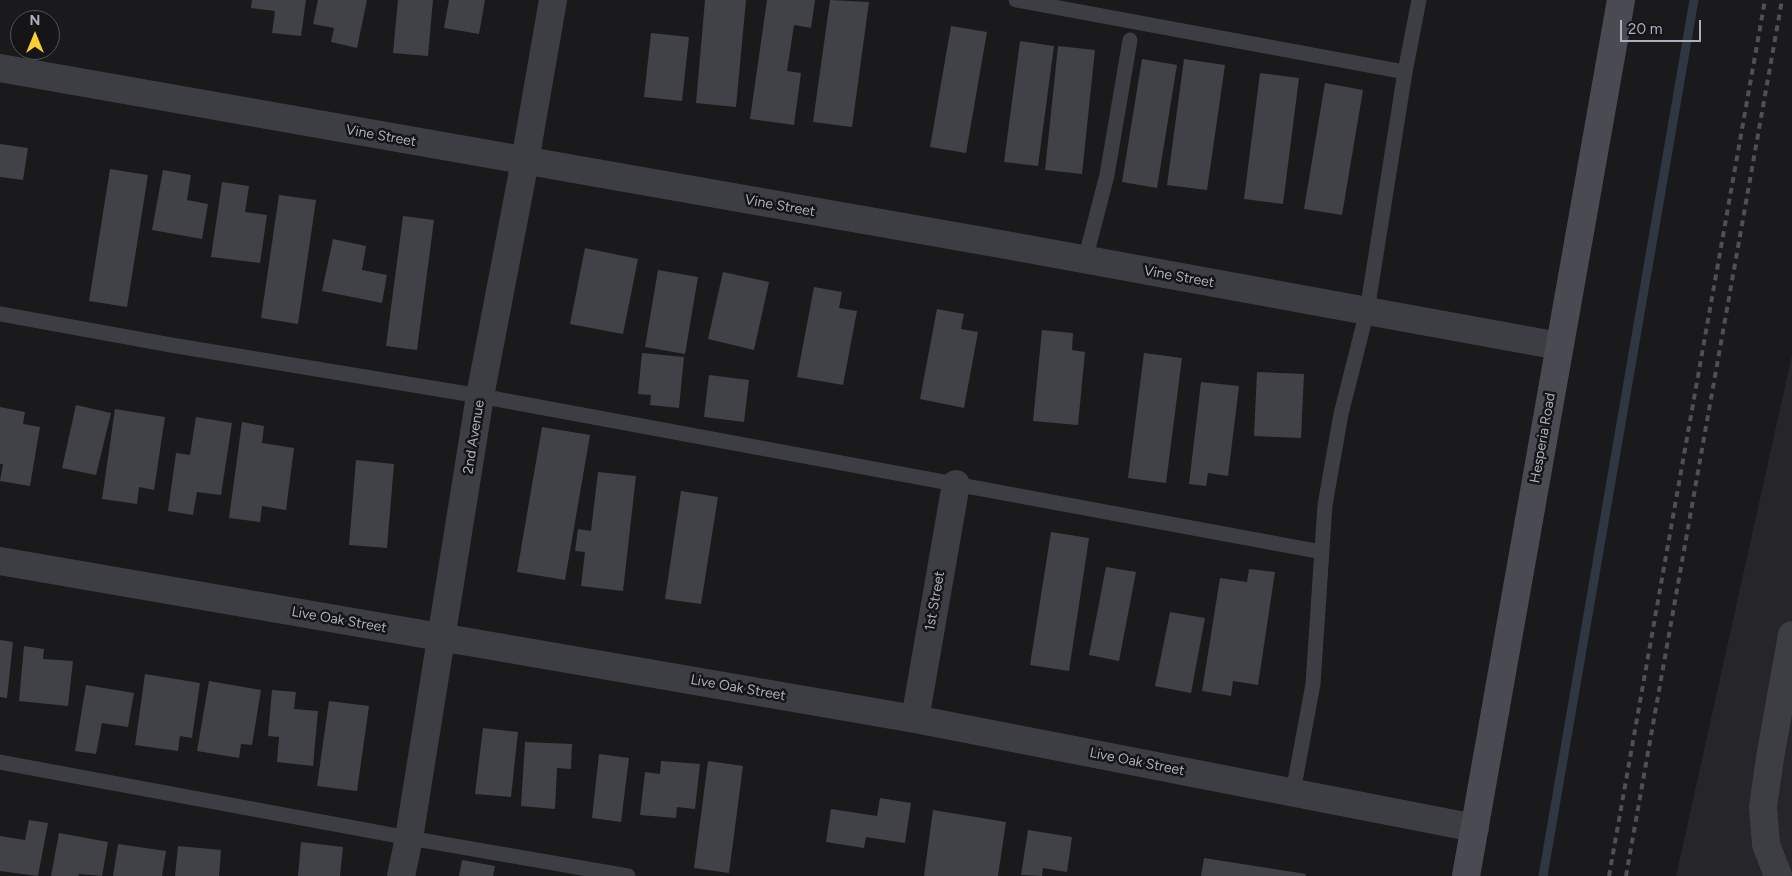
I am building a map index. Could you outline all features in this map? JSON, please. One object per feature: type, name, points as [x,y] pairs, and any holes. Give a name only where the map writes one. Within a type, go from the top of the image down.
[{"type":"main road","name":"Hesperia Road","points":[[1466,876],[1621,0]]},
{"type":"street","name":"2nd Avenue","points":[[401,876],[409,838],[480,396],[525,161],[553,0]]},
{"type":"street","name":"Vine Street","points":[[0,68],[1560,346]]},
{"type":"street","name":"1st Street","points":[[915,719],[956,484]]},
{"type":"street","name":"Live Oak Street","points":[[0,561],[915,719],[1474,828]]},
{"type":"street","points":[[1778,876],[1766,844],[1763,807],[1792,635]]},
{"type":"lane","points":[[1016,0],[1405,72]]},
{"type":"lane","points":[[1293,792],[1313,684],[1325,505],[1340,423],[1367,311],[1405,72],[1419,0]]},
{"type":"lane","points":[[1085,260],[1107,174],[1130,40]]},
{"type":"lane","points":[[0,314],[171,345],[480,396],[1322,552]]},
{"type":"lane","points":[[0,762],[409,838],[628,876]]},
{"type":"shaded area","points":[[1792,355],[1792,876],[1676,876]]},
{"type":"building","points":[[252,0],[306,0],[301,36],[272,33],[275,11],[251,8]]},
{"type":"building","points":[[318,0],[367,0],[357,48],[331,42],[334,28],[313,24]]},
{"type":"building","points":[[398,0],[433,0],[428,56],[393,53]]},
{"type":"building","points":[[449,0],[485,0],[479,34],[444,28]]},
{"type":"building","points":[[705,0],[746,0],[736,107],[696,103]]},
{"type":"building","points":[[767,0],[815,0],[811,28],[794,25],[787,71],[801,73],[794,125],[750,119]]},
{"type":"building","points":[[830,0],[869,2],[852,127],[813,122]]},
{"type":"building","points":[[951,26],[987,32],[966,153],[930,147]]},
{"type":"building","points":[[651,33],[689,37],[682,101],[644,97]]},
{"type":"building","points":[[1020,41],[1054,46],[1038,166],[1004,162]]},
{"type":"building","points":[[1058,46],[1095,50],[1082,174],[1045,170]]},
{"type":"building","points":[[1142,59],[1177,65],[1157,188],[1122,182]]},
{"type":"building","points":[[1184,59],[1225,65],[1207,190],[1167,185]]},
{"type":"building","points":[[1260,73],[1299,78],[1283,204],[1244,199]]},
{"type":"building","points":[[1325,83],[1363,90],[1342,215],[1304,209]]},
{"type":"building","points":[[0,144],[28,148],[23,180],[0,177]]},
{"type":"building","points":[[110,169],[148,175],[127,307],[89,301]]},
{"type":"building","points":[[163,170],[191,175],[187,200],[208,204],[202,239],[152,230]]},
{"type":"building","points":[[222,182],[249,186],[245,212],[267,215],[260,263],[211,257]]},
{"type":"building","points":[[279,195],[316,200],[298,324],[261,318]]},
{"type":"building","points":[[403,216],[434,220],[417,350],[386,346]]},
{"type":"building","points":[[333,239],[366,246],[362,270],[387,275],[382,303],[322,291]]},
{"type":"building","points":[[585,248],[638,259],[623,334],[570,324]]},
{"type":"building","points":[[658,270],[698,277],[685,354],[645,347]]},
{"type":"building","points":[[723,272],[769,282],[754,350],[708,339]]},
{"type":"building","points":[[814,287],[842,292],[839,308],[857,311],[843,385],[797,377]]},
{"type":"building","points":[[937,309],[964,314],[961,329],[978,332],[964,408],[920,399]]},
{"type":"building","points":[[1042,330],[1073,333],[1072,350],[1085,352],[1078,425],[1033,421]]},
{"type":"building","points":[[642,353],[684,357],[679,408],[650,405],[651,395],[638,394]]},
{"type":"building","points":[[1144,353],[1182,358],[1166,483],[1128,478]]},
{"type":"building","points":[[1257,372],[1304,374],[1301,438],[1254,436]]},
{"type":"building","points":[[709,375],[749,380],[744,422],[704,417]]},
{"type":"building","points":[[1201,382],[1239,386],[1228,476],[1208,473],[1206,486],[1189,484]]},
{"type":"building","points":[[76,405],[111,413],[96,475],[62,468]]},
{"type":"building","points":[[0,407],[25,412],[23,424],[40,427],[30,486],[0,481],[3,464],[0,464]]},
{"type":"building","points":[[115,409],[165,417],[154,490],[139,487],[137,504],[102,499]]},
{"type":"building","points":[[196,417],[232,423],[221,495],[197,492],[193,515],[168,511],[176,453],[190,455]]},
{"type":"building","points":[[242,422],[264,426],[262,443],[294,448],[286,510],[262,506],[260,522],[229,518]]},
{"type":"building","points":[[542,427],[590,435],[565,580],[517,572]]},
{"type":"building","points":[[356,460],[394,464],[387,548],[349,545]]},
{"type":"building","points":[[598,472],[636,476],[623,591],[581,586],[585,552],[575,551],[578,529],[591,531]]},
{"type":"building","points":[[681,491],[718,497],[701,604],[665,599]]},
{"type":"building","points":[[1051,532],[1089,538],[1069,671],[1030,665]]},
{"type":"building","points":[[1106,567],[1136,572],[1119,661],[1089,655]]},
{"type":"building","points":[[1249,569],[1275,572],[1258,685],[1233,681],[1231,696],[1202,691],[1220,578],[1247,582]]},
{"type":"building","points":[[1170,612],[1205,618],[1191,693],[1155,686]]},
{"type":"building","points":[[0,640],[13,642],[7,698],[0,697]]},
{"type":"building","points":[[24,646],[44,649],[43,659],[73,661],[68,706],[19,701]]},
{"type":"building","points":[[145,674],[200,683],[192,738],[180,736],[178,751],[135,745]]},
{"type":"building","points":[[209,681],[261,690],[252,745],[241,744],[239,758],[197,751]]},
{"type":"building","points":[[86,685],[134,693],[128,727],[102,723],[96,754],[75,751]]},
{"type":"building","points":[[272,690],[296,692],[294,709],[318,711],[313,766],[277,762],[279,737],[268,736]]},
{"type":"building","points":[[329,701],[369,706],[357,791],[317,786]]},
{"type":"building","points":[[483,728],[518,732],[511,797],[475,794]]},
{"type":"building","points":[[525,742],[572,744],[571,769],[557,768],[555,809],[521,806]]},
{"type":"building","points":[[599,754],[629,758],[621,822],[592,818]]},
{"type":"building","points":[[661,761],[700,764],[695,809],[677,807],[676,818],[640,815],[645,772],[660,774]]},
{"type":"building","points":[[708,761],[743,766],[729,873],[694,868]]},
{"type":"building","points":[[880,798],[911,803],[905,843],[866,837],[864,848],[826,842],[831,809],[877,816]]},
{"type":"building","points":[[933,810],[1006,822],[998,876],[924,876]]},
{"type":"building","points":[[29,820],[48,823],[38,876],[0,871],[0,836],[25,840]]},
{"type":"building","points":[[1028,830],[1072,837],[1067,872],[1043,868],[1042,876],[1021,875]]},
{"type":"building","points":[[59,833],[108,842],[102,876],[79,874],[78,876],[51,876]]},
{"type":"building","points":[[301,842],[343,847],[340,876],[298,876]]},
{"type":"building","points":[[118,844],[166,851],[162,876],[113,876]]},
{"type":"building","points":[[178,846],[221,850],[219,876],[175,876]]},
{"type":"building","points":[[1204,858],[1306,874],[1305,876],[1201,876]]},
{"type":"building","points":[[462,860],[495,866],[493,876],[459,876]]},
{"type":"waterway","points":[[1543,876],[1694,0]]},
{"type":"railway","points":[[1609,876],[1765,0]]},
{"type":"railway","points":[[1626,876],[1782,0]]}]
